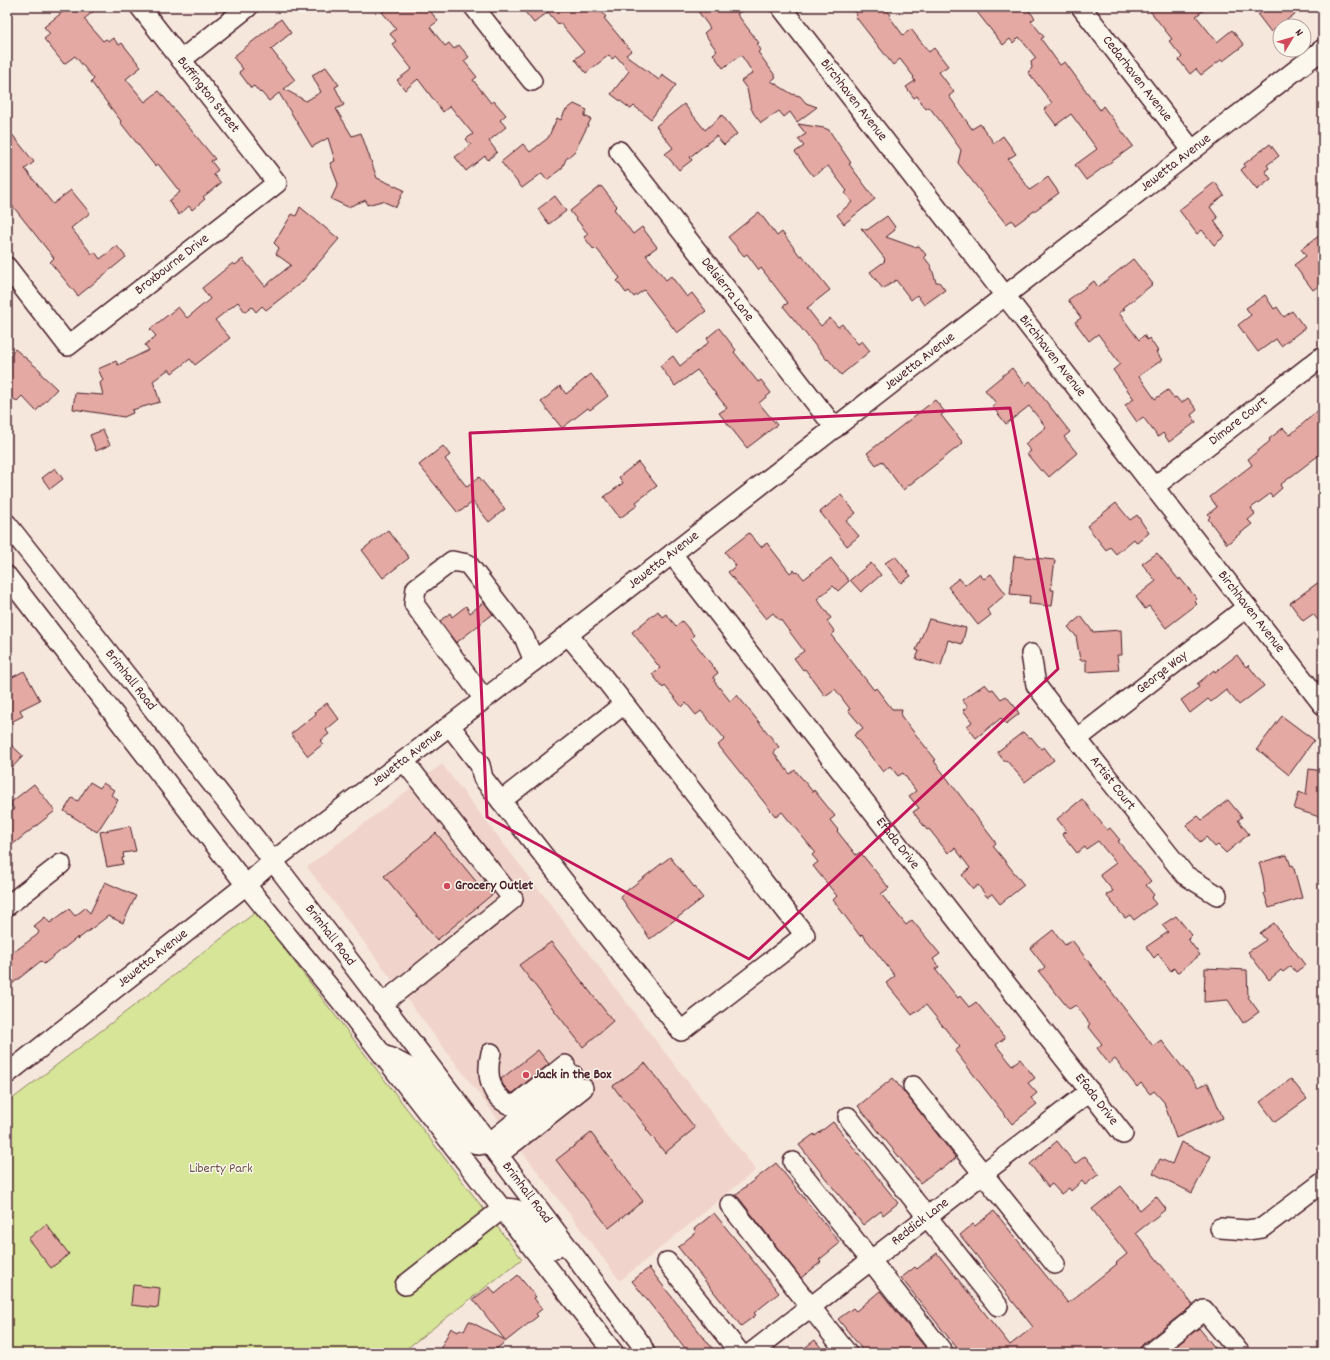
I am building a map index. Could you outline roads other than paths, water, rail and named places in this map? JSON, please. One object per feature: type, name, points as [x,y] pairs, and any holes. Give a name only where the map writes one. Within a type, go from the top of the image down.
[{"type":"street","name":"Buffington Street","points":[[140,7],[277,183]]},
{"type":"street","points":[[181,60],[248,7]]},
{"type":"street","points":[[474,7],[532,81]]},
{"type":"street","name":"Birchhaven Avenue","points":[[781,7],[1323,705]]},
{"type":"street","name":"Cedarhaven Avenue","points":[[1081,7],[1192,150]]},
{"type":"street","name":"Jewetta Avenue","points":[[8,1072],[246,885],[273,861],[568,635],[1323,48]]},
{"type":"street","name":"Delsierra Lane","points":[[619,152],[835,428]]},
{"type":"street","name":"Broxbourne Drive","points":[[7,267],[68,346],[277,183]]},
{"type":"street","name":"Dimare Court","points":[[1154,487],[1323,356]]},
{"type":"street","name":"Brimhall Road","points":[[7,524],[273,861],[494,1149],[641,1344],[645,1353]]},
{"type":"street","name":"Efada Drive","points":[[672,554],[1123,1134]]},
{"type":"street","points":[[484,699],[414,604],[416,588],[452,561],[468,564],[524,638],[534,661]]},
{"type":"street","name":"Brimhall Road","points":[[7,576],[246,885],[381,1052],[614,1353]]},
{"type":"street","name":"George Way","points":[[1077,738],[1247,607]]},
{"type":"street","points":[[450,726],[480,765],[483,778],[681,1031],[805,935],[568,635]]},
{"type":"street","name":"Artist Court","points":[[1031,654],[1036,685],[1077,738],[1185,875],[1218,895]]},
{"type":"street","points":[[501,801],[624,704]]},
{"type":"street","points":[[382,1004],[513,899],[404,761]]},
{"type":"street","points":[[7,906],[61,864]]},
{"type":"street","points":[[381,1052],[410,1068],[467,1140],[494,1149],[574,1076],[518,1103],[510,1105],[502,1102],[496,1096],[491,1087],[488,1063],[491,1052]]},
{"type":"street","points":[[914,1086],[1055,1264]]},
{"type":"street","name":"Reddick Lane","points":[[751,1353],[1090,1091]]},
{"type":"street","points":[[848,1117],[998,1306]]},
{"type":"street","points":[[792,1162],[943,1352]]},
{"type":"street","points":[[1220,1228],[1248,1230],[1262,1228],[1323,1182]]},
{"type":"street","points":[[730,1205],[847,1353]]},
{"type":"street","points":[[405,1285],[502,1209],[511,1208],[518,1209],[524,1213],[580,1281],[601,1292]]},
{"type":"street","points":[[667,1262],[740,1353]]},
{"type":"street","points":[[1150,1353],[1204,1310],[1240,1353]]},
{"type":"place","name":"Grocery Outlet","points":[[447,886]]},
{"type":"place","name":"Jack in the Box","points":[[526,1075]]},
{"type":"park label","name":"Liberty Park","points":[[221,1169]]}]
